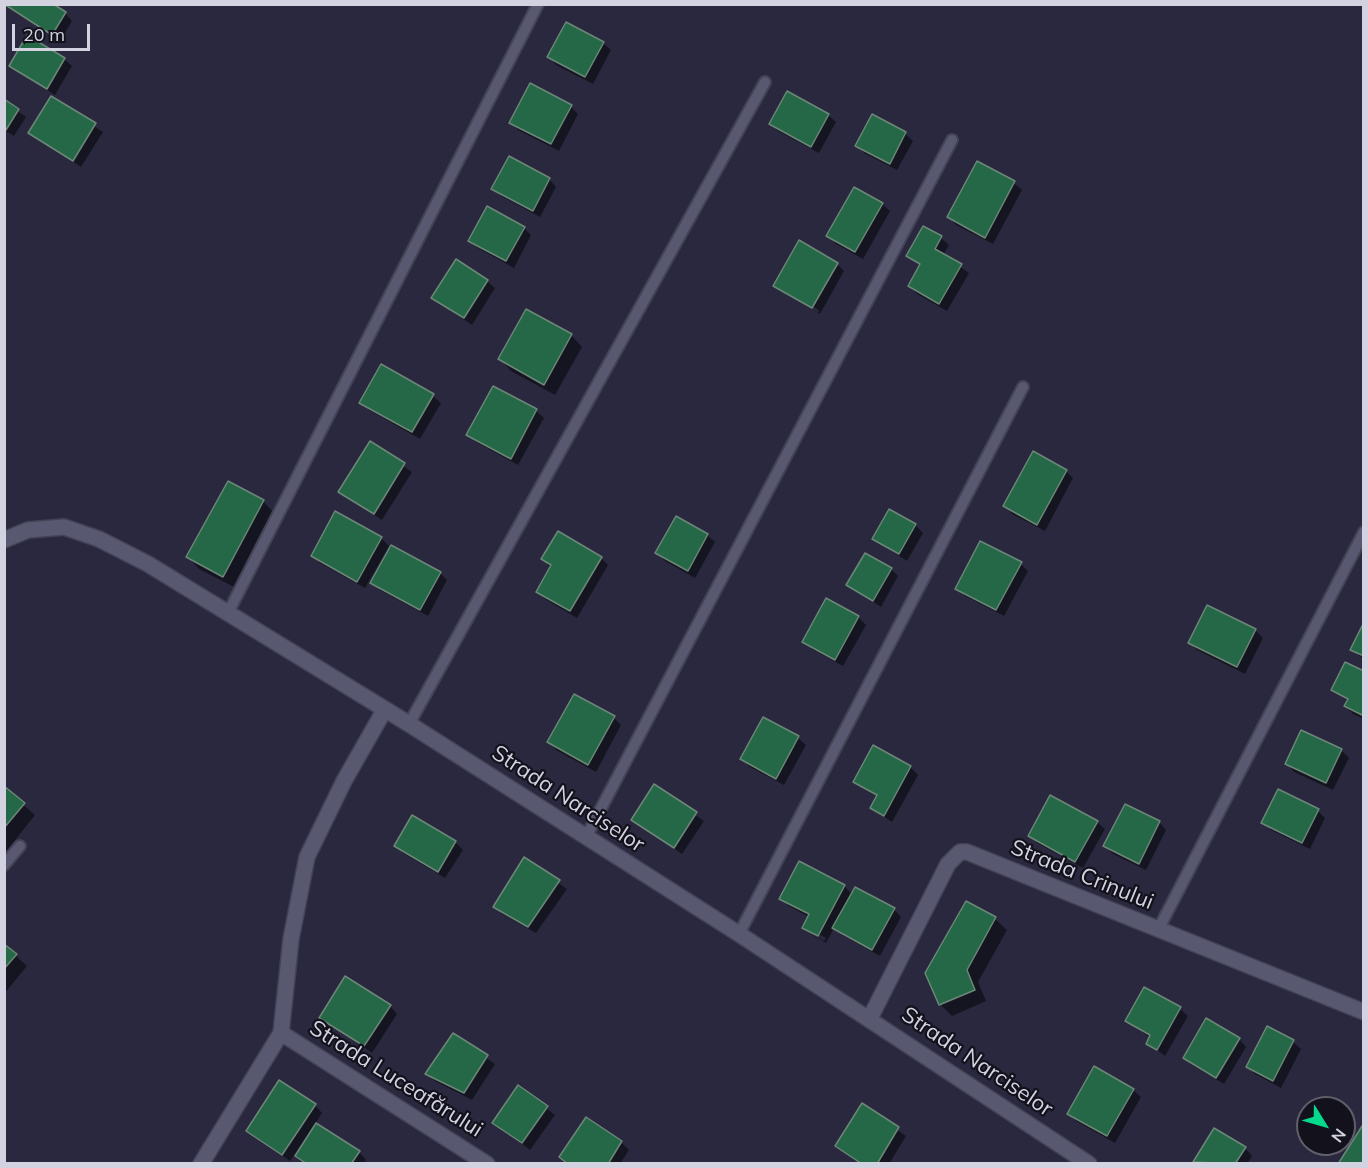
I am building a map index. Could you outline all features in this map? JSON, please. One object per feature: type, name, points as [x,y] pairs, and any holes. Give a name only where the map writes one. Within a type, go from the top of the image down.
[{"type":"street","name":"Strada Narciselor","points":[[4,540],[28,530],[64,527],[99,539],[148,564],[409,723],[870,1018],[1089,1164]]},
{"type":"street","name":"Strada Luceafărului","points":[[201,1164],[281,1033],[291,939],[307,857],[344,781],[385,709]]},
{"type":"street","name":"Strada Crinului","points":[[870,1018],[948,864],[960,852],[967,852],[1364,1012]]},
{"type":"street","name":"Strada Luceafărului","points":[[281,1033],[487,1164]]},
{"type":"lane","points":[[228,613],[538,4]]},
{"type":"lane","points":[[409,723],[765,82]]},
{"type":"lane","points":[[586,837],[952,140]]},
{"type":"lane","points":[[739,934],[1023,387]]},
{"type":"lane","points":[[1158,930],[1364,532]]},
{"type":"lane","points":[[4,865],[20,846]]},
{"type":"building","points":[[4,4],[53,4],[66,12],[52,35]]},
{"type":"building","points":[[566,22],[604,42],[585,77],[547,57]]},
{"type":"building","points":[[27,35],[65,58],[47,89],[9,66]]},
{"type":"building","points":[[530,83],[572,105],[551,144],[509,123]]},
{"type":"building","points":[[787,91],[829,114],[811,147],[769,124]]},
{"type":"building","points":[[51,96],[96,123],[73,161],[28,133]]},
{"type":"building","points":[[4,99],[19,109],[6,130],[4,129]]},
{"type":"building","points":[[872,114],[906,132],[890,164],[855,146]]},
{"type":"building","points":[[509,156],[550,178],[533,211],[491,189]]},
{"type":"building","points":[[977,161],[1015,181],[985,238],[947,217]]},
{"type":"building","points":[[854,187],[883,203],[855,252],[826,236]]},
{"type":"building","points":[[487,206],[525,227],[506,261],[468,241]]},
{"type":"building","points":[[923,226],[942,236],[935,249],[962,264],[939,304],[908,286],[920,264],[906,256]]},
{"type":"building","points":[[799,240],[838,263],[812,308],[773,286]]},
{"type":"building","points":[[456,259],[488,280],[464,318],[431,298]]},
{"type":"building","points":[[526,309],[572,334],[544,385],[498,359]]},
{"type":"building","points":[[381,364],[434,394],[412,432],[359,403]]},
{"type":"building","points":[[493,386],[537,409],[511,459],[466,435]]},
{"type":"building","points":[[370,441],[405,463],[374,514],[338,492]]},
{"type":"building","points":[[1033,451],[1067,470],[1037,525],[1003,506]]},
{"type":"building","points":[[228,481],[264,500],[223,577],[186,557]]},
{"type":"building","points":[[889,509],[916,524],[899,554],[872,539]]},
{"type":"building","points":[[335,511],[382,537],[357,582],[311,556]]},
{"type":"building","points":[[676,516],[708,534],[688,571],[655,553]]},
{"type":"building","points":[[558,531],[602,557],[570,611],[536,592],[551,565],[541,559]]},
{"type":"building","points":[[980,541],[1022,562],[996,610],[955,589]]},
{"type":"building","points":[[391,545],[441,572],[420,610],[370,583]]},
{"type":"building","points":[[865,553],[892,568],[873,601],[846,585]]},
{"type":"building","points":[[826,598],[859,616],[835,660],[802,642]]},
{"type":"building","points":[[1207,605],[1256,629],[1237,667],[1188,643]]},
{"type":"building","points":[[1364,622],[1364,656],[1350,650]]},
{"type":"building","points":[[1345,662],[1364,671],[1364,716],[1344,706],[1348,699],[1331,690]]},
{"type":"building","points":[[574,694],[615,716],[588,765],[547,742]]},
{"type":"building","points":[[763,717],[799,736],[776,779],[740,759]]},
{"type":"building","points":[[1301,730],[1342,749],[1326,783],[1285,764]]},
{"type":"building","points":[[873,745],[911,766],[884,816],[870,808],[877,795],[853,782]]},
{"type":"building","points":[[654,784],[697,812],[674,848],[631,820]]},
{"type":"building","points":[[4,786],[25,803],[4,828]]},
{"type":"building","points":[[1278,789],[1319,809],[1302,843],[1261,823]]},
{"type":"building","points":[[1050,795],[1098,821],[1075,862],[1028,836]]},
{"type":"building","points":[[1125,804],[1160,821],[1139,864],[1103,846]]},
{"type":"building","points":[[412,815],[456,841],[438,872],[394,846]]},
{"type":"building","points":[[524,857],[560,880],[528,927],[493,907]]},
{"type":"building","points":[[799,861],[845,885],[818,936],[802,928],[809,914],[779,899]]},
{"type":"building","points":[[855,887],[895,908],[872,950],[832,928]]},
{"type":"building","points":[[966,901],[996,917],[967,970],[975,990],[939,1005],[925,973]]},
{"type":"building","points":[[4,944],[17,954],[4,969]]},
{"type":"building","points":[[345,976],[391,1005],[364,1046],[319,1018]]},
{"type":"building","points":[[1144,987],[1181,1007],[1157,1050],[1146,1044],[1150,1035],[1125,1021]]},
{"type":"building","points":[[1206,1018],[1240,1038],[1216,1078],[1183,1058]]},
{"type":"building","points":[[1267,1026],[1294,1040],[1273,1081],[1246,1067]]},
{"type":"building","points":[[453,1033],[488,1055],[464,1093],[425,1074]]},
{"type":"building","points":[[1094,1066],[1134,1089],[1107,1136],[1067,1114]]},
{"type":"building","points":[[279,1080],[316,1104],[282,1155],[246,1131]]},
{"type":"building","points":[[518,1085],[548,1106],[522,1143],[492,1123]]},
{"type":"building","points":[[862,1103],[899,1127],[877,1164],[862,1164],[835,1146]]},
{"type":"building","points":[[586,1117],[622,1141],[608,1164],[568,1164],[559,1157]]},
{"type":"building","points":[[316,1123],[360,1151],[351,1164],[307,1164],[295,1156]]},
{"type":"building","points":[[1364,1123],[1364,1164],[1338,1164],[1343,1156],[1356,1156],[1356,1136]]},
{"type":"building","points":[[1214,1128],[1246,1147],[1235,1164],[1193,1162]]}]
